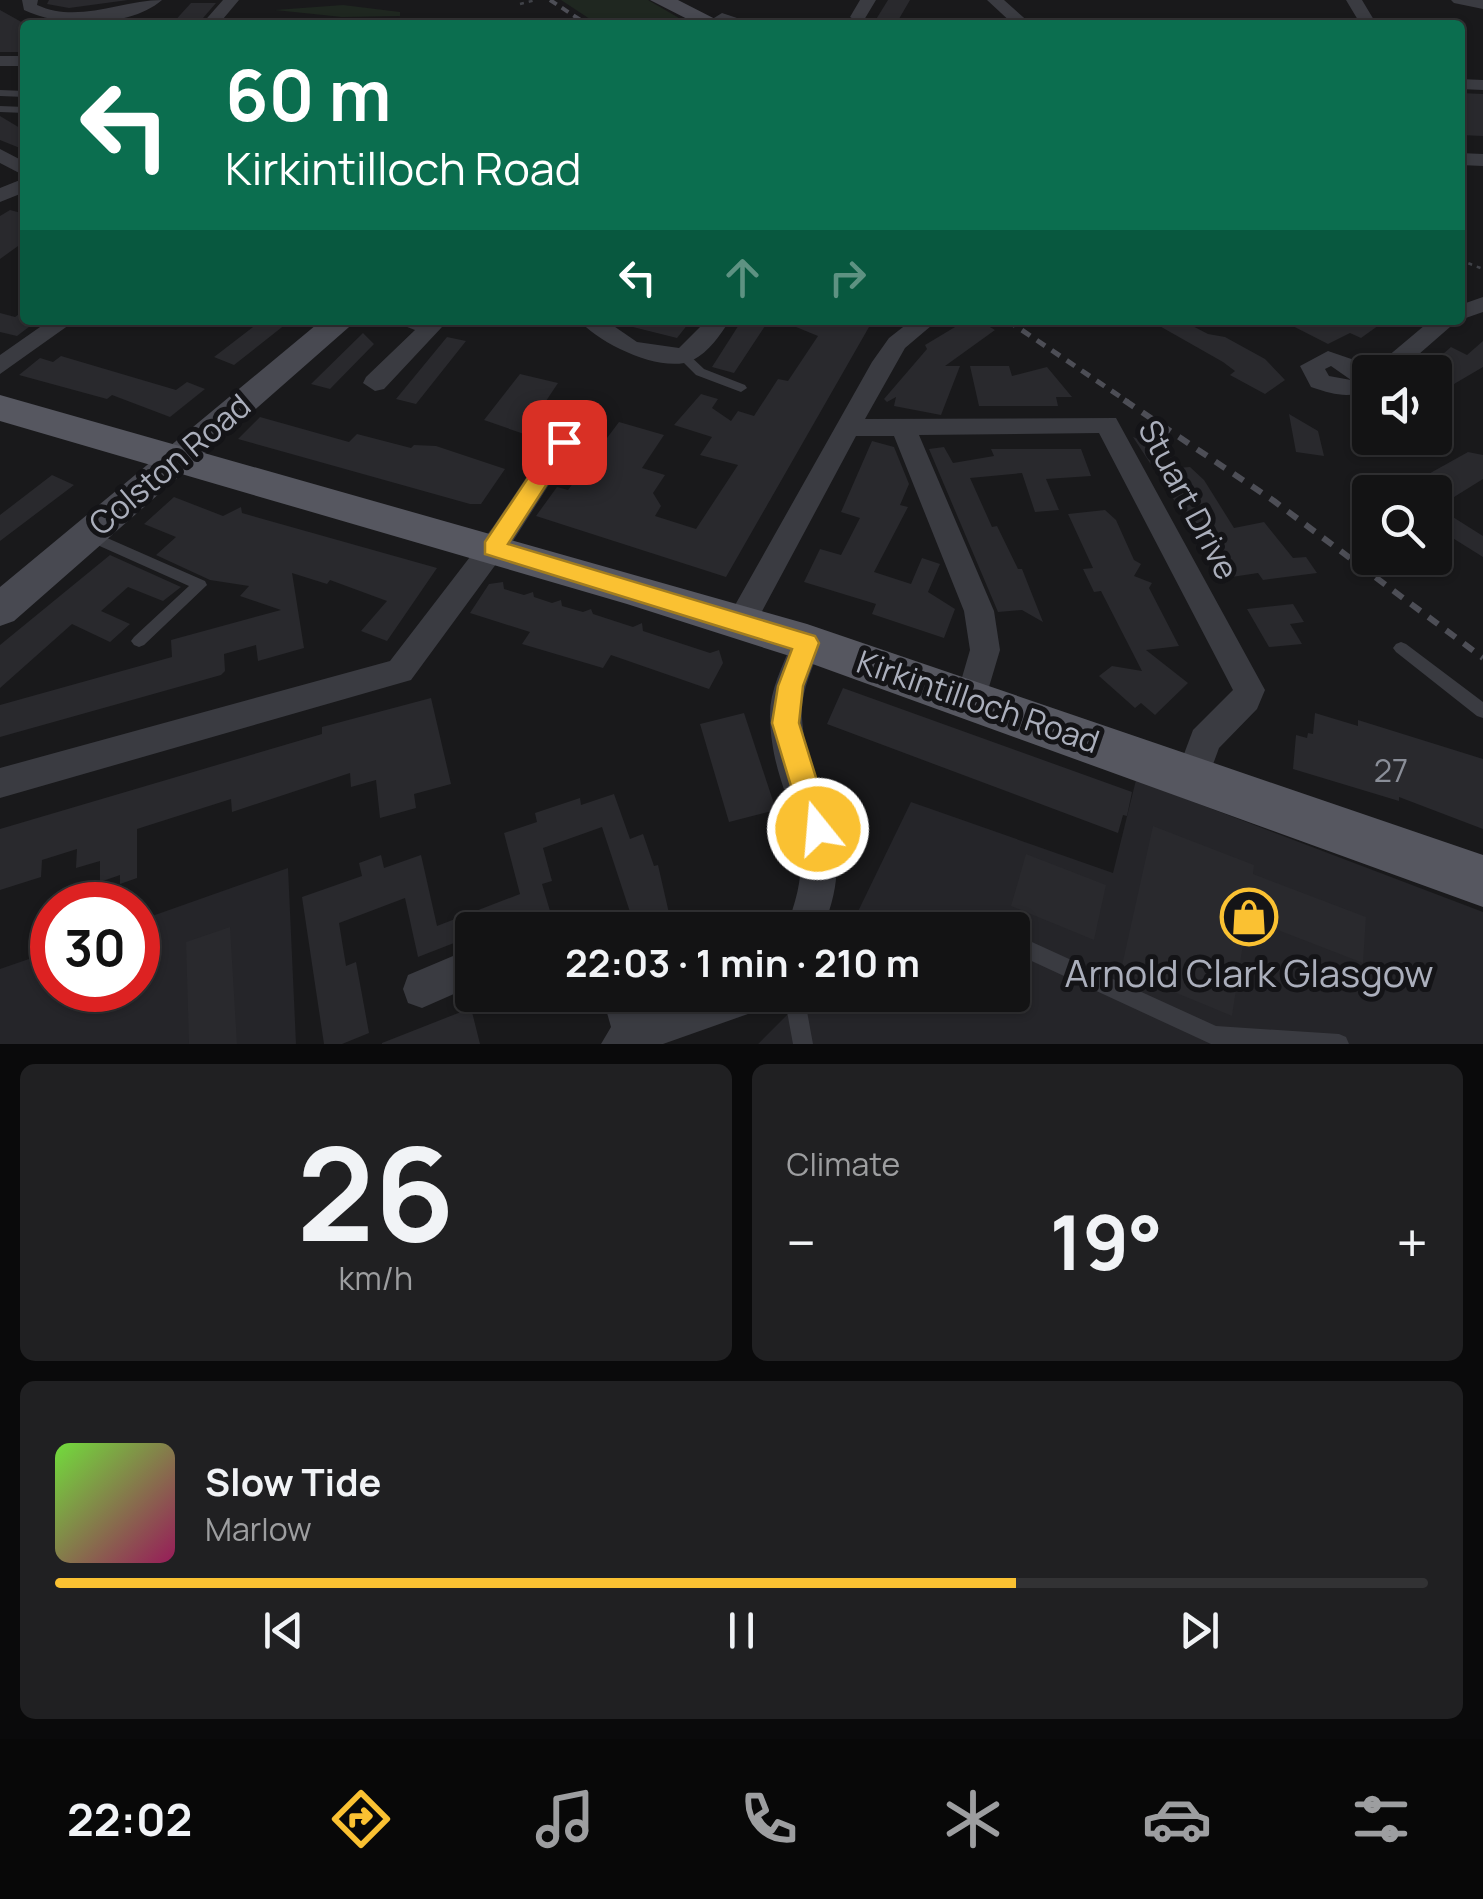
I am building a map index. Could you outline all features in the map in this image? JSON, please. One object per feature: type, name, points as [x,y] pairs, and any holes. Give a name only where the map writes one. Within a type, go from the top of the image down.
[{"type":"main road","name":"Kirkintilloch Road","points":[[0,408],[178,458],[480,565],[741,622],[972,698],[1483,881]]},
{"type":"street","points":[[30,0],[29,6],[38,13],[78,20],[134,12],[154,0]]},
{"type":"street","points":[[213,20],[231,0]]},
{"type":"street","points":[[660,0],[712,20]]},
{"type":"street","points":[[686,0],[716,20]]},
{"type":"street","points":[[858,17],[868,0]]},
{"type":"street","points":[[996,0],[1018,20]]},
{"type":"street","points":[[1459,0],[1483,4]]},
{"type":"street","points":[[6,356],[57,325]]},
{"type":"street","name":"Colston Road","points":[[0,610],[335,325]]},
{"type":"street","points":[[375,384],[431,327],[422,325]]},
{"type":"street","points":[[597,325],[630,348],[683,356],[699,346],[715,325]]},
{"type":"street","points":[[741,622],[890,353],[921,325]]},
{"type":"street","points":[[1403,355],[1439,325]]},
{"type":"street","points":[[0,783],[400,672],[480,565],[584,411]]},
{"type":"street","name":"Stuart Drive","points":[[847,428],[1107,424],[1249,690],[1246,700],[1199,748],[1192,778]]},
{"type":"street","points":[[903,427],[979,610],[985,650],[972,698]]},
{"type":"street","points":[[806,643],[790,686],[786,723],[818,829],[821,871],[814,912]]},
{"type":"street","points":[[422,989],[455,974]]},
{"type":"street","points":[[623,1012],[627,1040],[702,1012]]},
{"type":"lane","points":[[683,356],[700,372],[741,388]]},
{"type":"lane","points":[[88,535],[200,584],[139,641]]},
{"type":"lane","points":[[1400,648],[1483,710]]},
{"type":"lane","points":[[1030,950],[1215,1036],[1339,1044]]},
{"type":"lane","points":[[797,1012],[804,1044]]},
{"type":"path","points":[[520,4],[536,0]]},
{"type":"shaded area","points":[[561,0],[648,0],[682,20],[591,20]]},
{"type":"shaded area","points":[[343,5],[400,12],[400,16],[342,17],[275,10]]},
{"type":"shaded area","points":[[1136,780],[1483,912],[1483,1044],[758,1044],[790,1012],[1030,1012],[1030,912],[858,912],[911,802],[1113,873]]},
{"type":"shaded area","points":[[288,868],[296,1044],[0,1044],[0,969],[30,959],[30,1012],[160,1012],[160,913]]},
{"type":"building","points":[[49,0],[128,0],[69,8],[47,4]]},
{"type":"building","points":[[888,0],[910,0],[898,20],[876,20]]},
{"type":"building","points":[[191,3],[216,3],[201,20],[176,20]]},
{"type":"building","points":[[0,10],[20,21],[20,52],[0,52]]},
{"type":"building","points":[[1465,93],[1483,94],[1483,136],[1465,135]]},
{"type":"building","points":[[0,116],[20,128],[20,148],[0,140]]},
{"type":"building","points":[[10,210],[20,213],[20,245],[0,259],[0,216]]},
{"type":"building","points":[[0,313],[15,317],[20,314],[20,325],[31,325],[17,336],[0,332]]},
{"type":"building","points":[[256,325],[285,325],[234,365],[214,357]]},
{"type":"building","points":[[629,325],[687,325],[677,338]]},
{"type":"building","points":[[739,325],[766,325],[734,373],[712,367]]},
{"type":"building","points":[[791,325],[870,325],[726,577],[536,516],[557,487],[568,490],[619,422],[664,435],[642,468],[665,475],[653,493],[661,506],[655,516],[696,529],[738,465],[700,455],[712,437],[674,425],[701,394],[718,399],[712,408],[731,421],[738,411],[754,416],[778,379],[788,381],[818,336]]},
{"type":"building","points":[[958,325],[986,325],[995,330],[945,366],[960,366],[941,415],[894,406],[896,397],[887,402],[884,399],[927,349],[925,345]]},
{"type":"building","points":[[1158,325],[1191,325],[1225,337],[1265,359],[1285,380],[1265,394],[1230,375],[1235,371]]},
{"type":"building","points":[[1291,325],[1379,325],[1361,338],[1350,333],[1328,344]]},
{"type":"building","points":[[363,333],[374,344],[330,389],[311,384]]},
{"type":"building","points":[[447,337],[466,341],[416,404],[396,399]]},
{"type":"building","points":[[1483,341],[1483,367],[1454,384],[1452,355],[1442,355],[1451,347],[1467,355]]},
{"type":"building","points":[[61,356],[176,390],[187,382],[205,389],[170,417],[112,395],[107,399],[19,375],[40,358],[53,362]]},
{"type":"building","points":[[970,366],[1009,366],[1012,376],[1047,367],[1072,397],[1056,397],[1058,406],[979,406]]},
{"type":"building","points":[[520,374],[558,383],[524,434],[484,420]]},
{"type":"building","points":[[1289,414],[1318,431],[1324,456],[1296,452]]},
{"type":"building","points":[[260,417],[349,442],[357,434],[411,448],[436,446],[505,469],[481,504],[470,504],[238,439]]},
{"type":"building","points":[[1133,437],[1167,450],[1178,468],[1190,467],[1204,480],[1234,528],[1264,522],[1293,558],[1306,557],[1317,573],[1263,580],[1258,573],[1225,578]]},
{"type":"building","points":[[872,441],[894,447],[909,484],[900,505],[908,507],[874,572],[911,584],[922,558],[940,564],[928,592],[955,609],[944,638],[872,614],[876,604],[804,582],[820,549],[841,555],[860,518],[841,512]]},
{"type":"building","points":[[944,447],[953,463],[994,456],[991,449],[1081,449],[1091,476],[1046,479],[1059,510],[1035,512],[1022,473],[970,478],[992,527],[997,526],[1018,569],[1022,569],[1043,622],[1022,610],[998,612],[929,449]]},
{"type":"building","points":[[1468,452],[1483,455],[1483,479],[1452,498],[1452,475],[1427,475]]},
{"type":"building","points":[[52,475],[74,485],[0,541],[0,515]]},
{"type":"building","points":[[174,497],[223,516],[241,507],[242,513],[437,568],[387,641],[361,631],[387,601],[330,580],[327,584],[292,573],[304,648],[258,661],[256,645],[224,654],[225,671],[221,675],[0,737],[0,705],[172,657],[171,640],[281,610],[240,596],[249,586],[210,580],[156,555],[176,537],[144,524]]},
{"type":"building","points":[[1105,510],[1116,520],[1134,560],[1141,564],[1134,576],[1152,583],[1149,588],[1179,646],[1146,650],[1188,683],[1155,715],[1141,703],[1135,708],[1099,676],[1112,666],[1142,671],[1101,591],[1094,592],[1083,569],[1093,568],[1068,514]]},
{"type":"building","points":[[1452,517],[1483,536],[1483,557],[1452,538]]},
{"type":"building","points":[[110,555],[181,587],[163,601],[128,587],[101,611],[130,624],[110,642],[72,624],[0,688],[0,645]]},
{"type":"building","points":[[503,582],[504,589],[524,595],[533,592],[534,597],[552,603],[561,600],[562,606],[583,612],[591,609],[593,614],[633,627],[642,623],[643,631],[710,653],[719,650],[723,663],[709,689],[611,655],[603,668],[522,644],[530,632],[470,613],[489,584]]},
{"type":"building","points":[[1293,604],[1304,622],[1290,624],[1302,644],[1269,647],[1247,609]]},
{"type":"building","points":[[843,688],[1132,792],[1127,816],[1123,815],[1118,833],[827,724]]},
{"type":"building","points":[[431,698],[451,784],[414,794],[416,808],[380,818],[376,780],[351,787],[350,773],[232,812],[231,799],[137,829],[137,878],[120,882],[120,875],[100,882],[100,861],[76,868],[77,849],[42,860],[41,877],[0,890],[0,829],[322,734],[322,727]]},
{"type":"building","points":[[744,713],[776,810],[729,822],[700,724]]},
{"type":"building","points":[[1315,713],[1358,726],[1358,720],[1483,759],[1483,829],[1399,797],[1399,801],[1293,769],[1296,735],[1307,738],[1308,733],[1313,734]]},
{"type":"building","points":[[614,794],[630,839],[643,834],[654,866],[658,865],[669,912],[630,912],[602,827],[543,848],[552,881],[542,884],[550,911],[473,912],[520,894],[504,833],[537,822],[535,813],[580,798],[581,805]]},
{"type":"building","name":"Arnold Clark Glasgow","points":[[1153,826],[1254,865],[1253,874],[1366,917],[1363,963],[1247,918],[1232,1016],[1121,970]]},
{"type":"building","points":[[1026,854],[1106,885],[1094,940],[1011,906]]},
{"type":"building","points":[[381,855],[384,868],[421,855],[437,926],[455,919],[455,943],[418,957],[405,898],[339,923],[346,966],[356,962],[369,1033],[342,1044],[324,1044],[302,897],[362,876],[359,863]]},
{"type":"building","points":[[230,927],[237,1044],[189,1044],[186,942]]},
{"type":"building","points":[[461,1012],[472,1012],[480,1044],[382,1044]]},
{"type":"railway","points":[[550,0],[580,20]]},
{"type":"railway","points":[[1014,325],[1128,402]]},
{"type":"railway","points":[[1124,400],[1274,501],[1483,658]]},
{"type":"place","name":"Arnold Clark Glasgow","points":[[1249,917]]},
{"type":"route","points":[[564,442],[493,548],[806,643],[790,686],[786,723],[818,829]]}]
